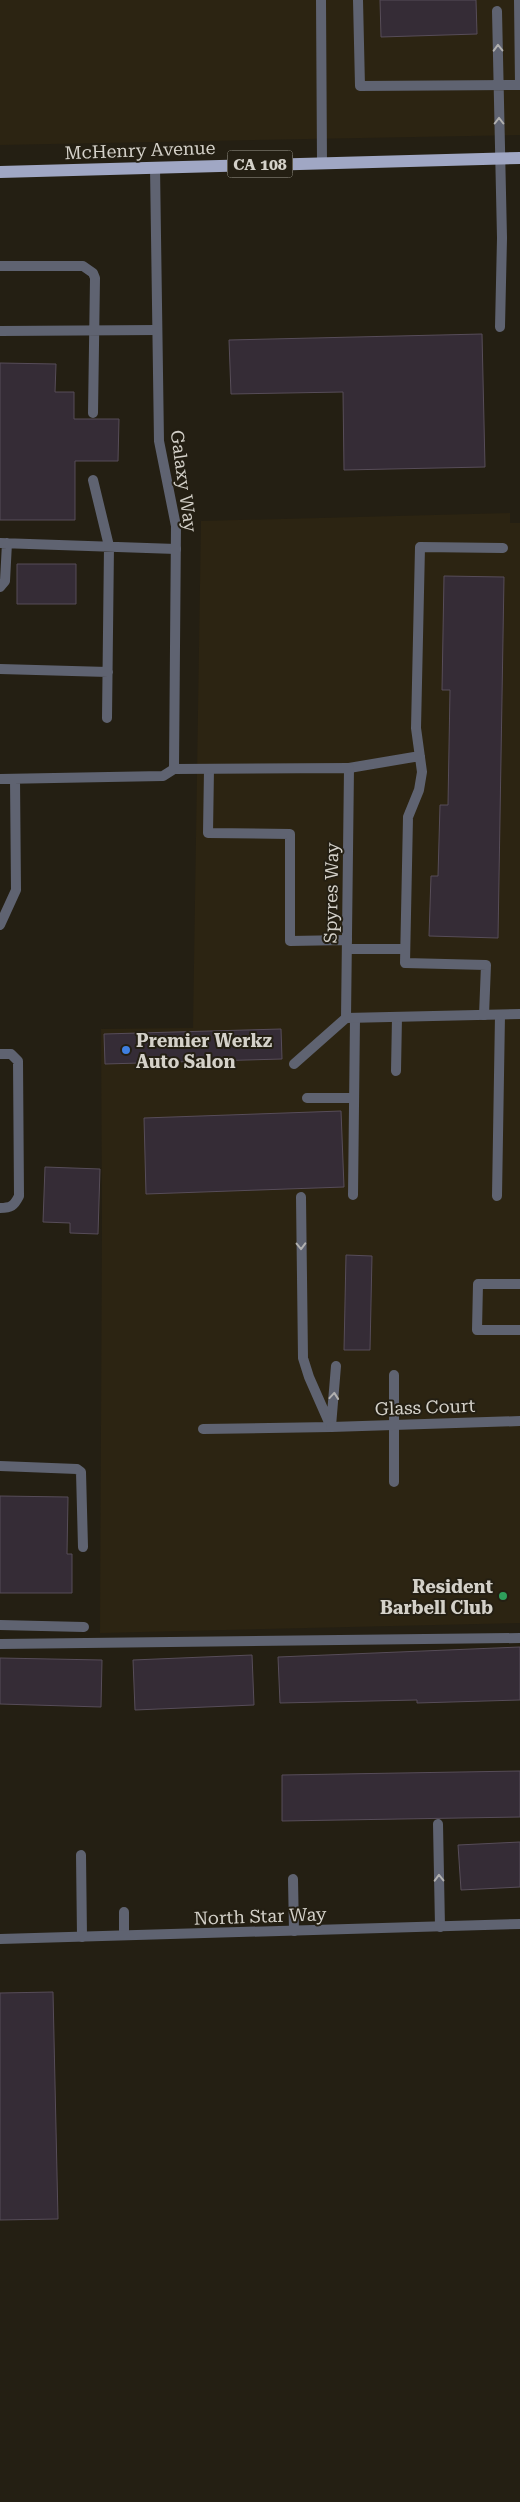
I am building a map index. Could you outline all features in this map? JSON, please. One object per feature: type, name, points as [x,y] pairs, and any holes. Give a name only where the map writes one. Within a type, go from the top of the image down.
[{"type":"main road","name":"McHenry Avenue","points":[[0,172],[520,158]]},
{"type":"street","points":[[321,0],[322,163]]},
{"type":"street","points":[[358,0],[360,86],[520,85],[519,0]]},
{"type":"street","points":[[498,11],[499,158],[502,238],[500,327]]},
{"type":"street","name":"Galaxy Way","points":[[154,167],[159,441],[176,526],[174,769]]},
{"type":"street","points":[[0,266],[88,268],[95,278],[94,412]]},
{"type":"street","points":[[0,331],[157,330]]},
{"type":"street","points":[[93,480],[109,546],[107,718]]},
{"type":"street","points":[[0,587],[6,581],[3,543],[176,549]]},
{"type":"street","points":[[484,1015],[486,965],[405,964],[408,818],[419,790],[422,772],[416,728],[420,547],[503,548]]},
{"type":"street","points":[[0,669],[108,672]]},
{"type":"street","points":[[0,779],[163,776],[174,769],[349,768],[420,756]]},
{"type":"street","points":[[209,768],[208,833],[290,834],[290,941],[406,948]]},
{"type":"street","name":"Spyres Way","points":[[349,768],[347,944],[354,1098],[353,1195]]},
{"type":"street","points":[[0,925],[16,890],[15,779]]},
{"type":"street","points":[[497,1196],[500,1014]]},
{"type":"street","points":[[294,1064],[350,1018],[520,1014]]},
{"type":"street","points":[[396,1071],[397,1017]]},
{"type":"street","points":[[0,1054],[11,1054],[18,1061],[19,1196],[15,1204],[9,1208],[0,1208]]},
{"type":"street","points":[[307,1098],[354,1098]]},
{"type":"street","points":[[301,1197],[303,1358],[309,1377],[331,1427]]},
{"type":"street","points":[[520,1284],[478,1284],[477,1330],[520,1330]]},
{"type":"street","points":[[331,1427],[336,1366]]},
{"type":"street","points":[[394,1375],[394,1482]]},
{"type":"street","name":"Glass Court","points":[[203,1429],[331,1427],[520,1420]]},
{"type":"street","points":[[0,1466],[77,1469],[81,1472],[83,1547]]},
{"type":"street","points":[[0,1625],[84,1627]]},
{"type":"street","points":[[0,1644],[520,1638]]},
{"type":"street","points":[[438,1824],[440,1927]]},
{"type":"street","points":[[81,1854],[82,1937]]},
{"type":"street","points":[[293,1879],[294,1931]]},
{"type":"street","points":[[124,1912],[124,1936]]},
{"type":"street","name":"North Star Way","points":[[0,1939],[520,1924]]},
{"type":"shaded area","points":[[0,0],[520,0],[520,135],[0,145]]},
{"type":"shaded area","points":[[510,513],[510,523],[520,523],[520,1623],[100,1633],[101,1029],[193,1028],[201,521]]},
{"type":"building","points":[[380,0],[476,0],[477,34],[381,37]]},
{"type":"building","points":[[482,334],[485,467],[344,470],[343,392],[231,394],[229,340]]},
{"type":"building","points":[[0,363],[56,364],[55,392],[74,392],[74,419],[119,419],[118,461],[75,461],[75,520],[0,520]]},
{"type":"building","points":[[17,564],[76,564],[76,604],[17,604]]},
{"type":"building","points":[[444,576],[504,577],[498,938],[429,936],[431,876],[438,876],[440,805],[448,805],[450,690],[442,690]]},
{"type":"building","points":[[281,1029],[282,1059],[105,1064],[104,1034]]},
{"type":"building","points":[[341,1111],[344,1187],[146,1194],[144,1118]]},
{"type":"building","points":[[45,1167],[100,1169],[98,1234],[70,1233],[70,1223],[43,1222]]},
{"type":"building","points":[[346,1255],[372,1256],[370,1350],[344,1350]]},
{"type":"building","points":[[0,1496],[68,1497],[67,1554],[72,1554],[72,1593],[0,1593]]},
{"type":"building","points":[[520,1647],[520,1700],[417,1703],[417,1700],[280,1703],[278,1657]]},
{"type":"building","points":[[252,1655],[254,1705],[135,1710],[133,1660]]},
{"type":"building","points":[[0,1658],[102,1660],[101,1707],[0,1704]]},
{"type":"building","points":[[520,1771],[520,1817],[282,1821],[282,1775]]},
{"type":"building","points":[[520,1842],[520,1887],[461,1890],[458,1845]]},
{"type":"building","points":[[53,1992],[58,2219],[0,2220],[0,1993]]},
{"type":"place","name":"Premier Werkz Auto Salon","points":[[126,1050]]},
{"type":"place","name":"Resident Barbell Club","points":[[503,1596]]}]
